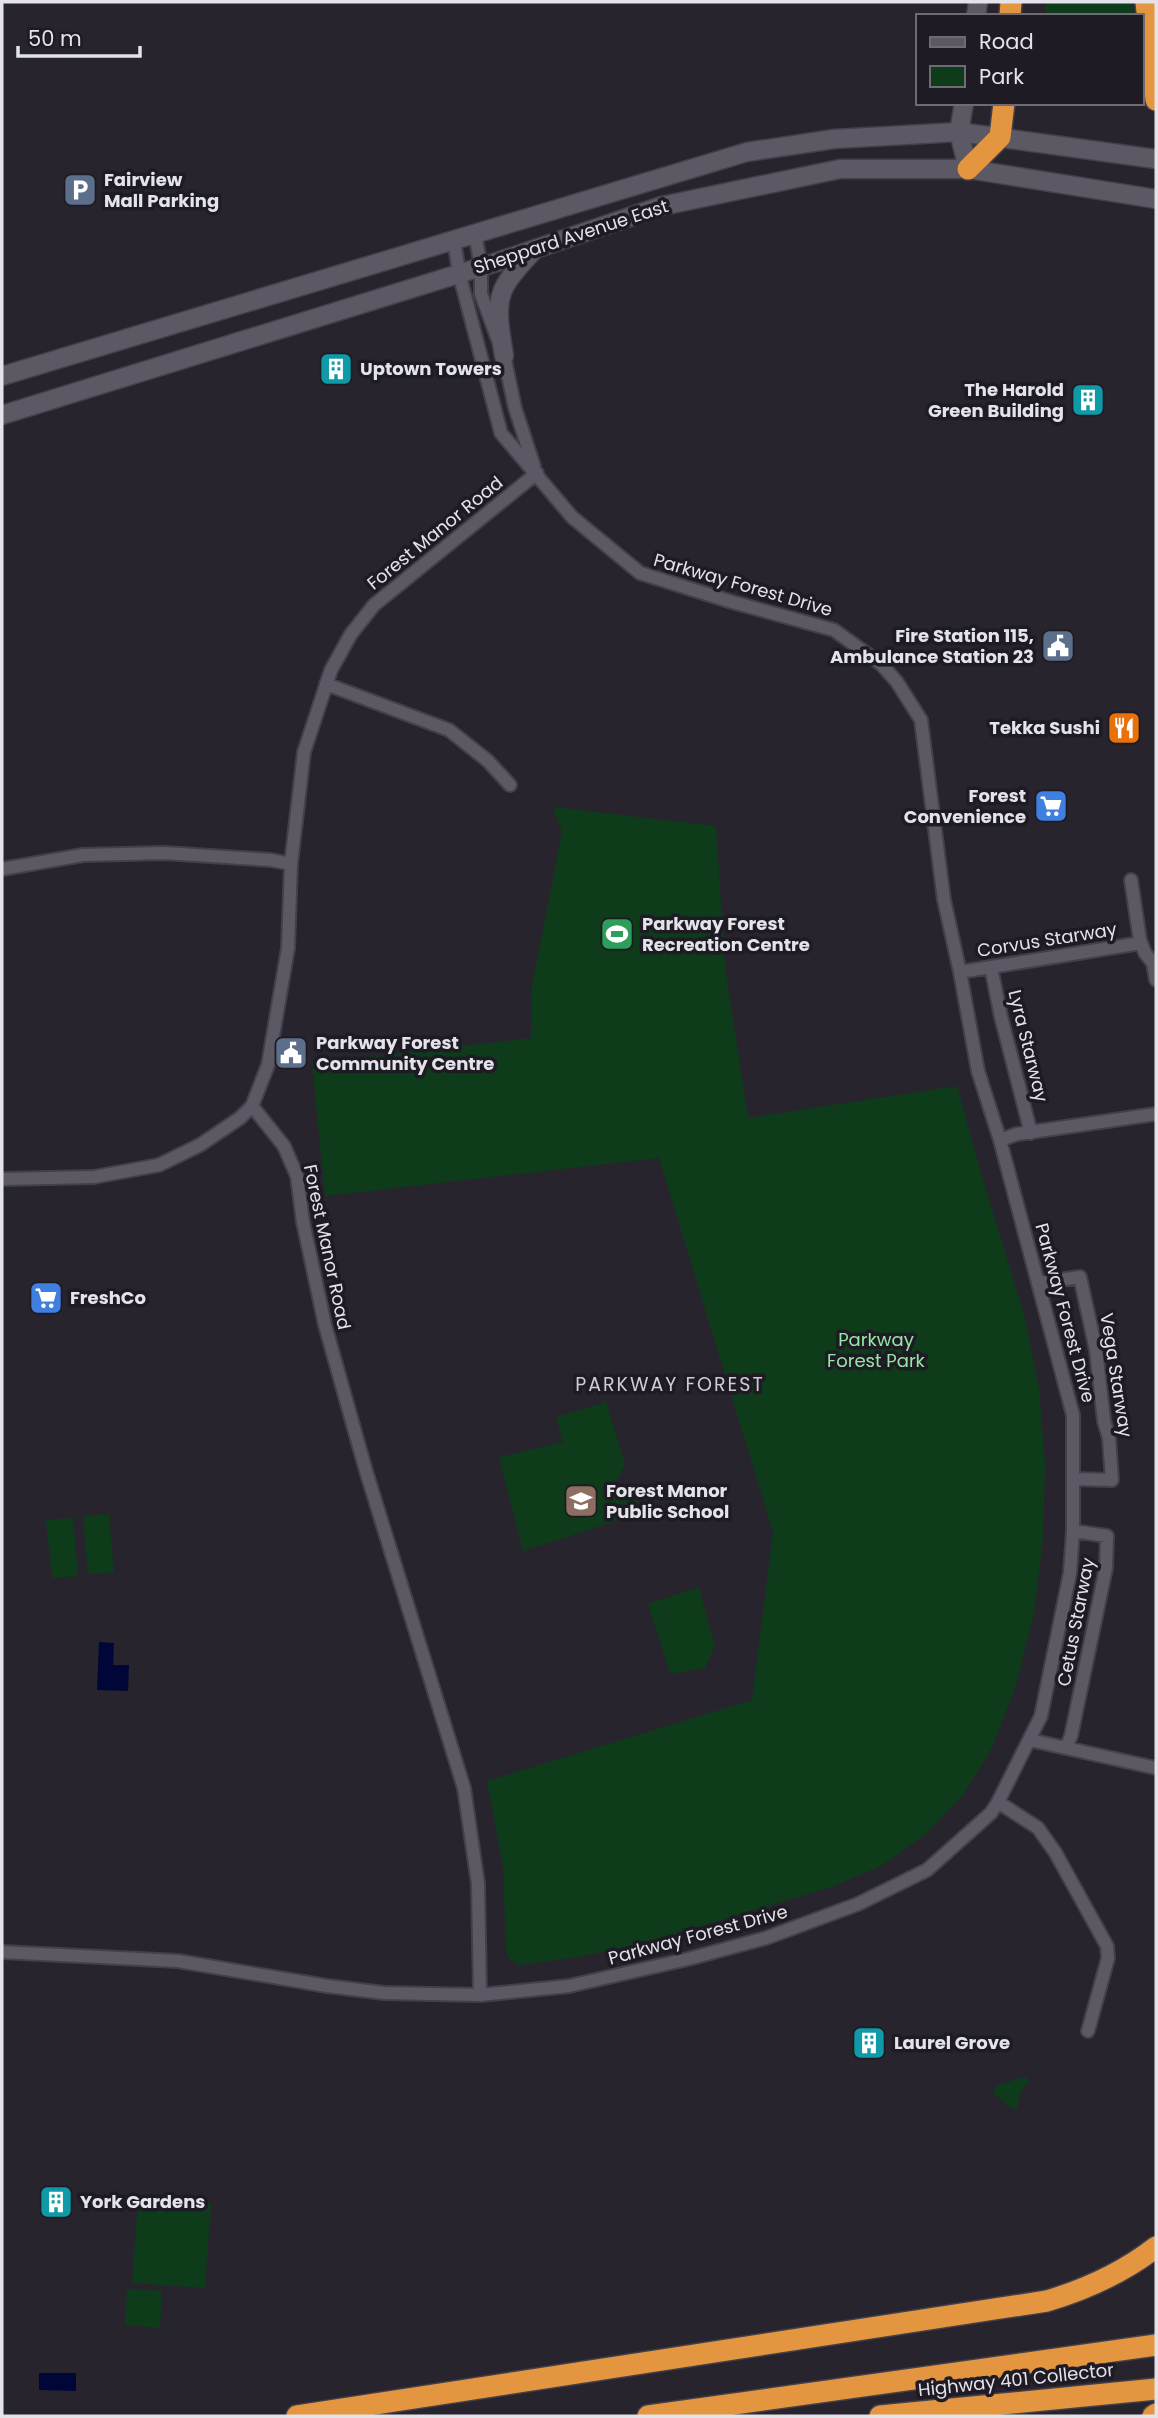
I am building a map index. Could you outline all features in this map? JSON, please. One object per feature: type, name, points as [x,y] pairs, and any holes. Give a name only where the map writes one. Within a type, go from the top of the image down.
[{"type":"highway","points":[[1146,2],[1156,100]]},
{"type":"highway","points":[[968,169],[1000,137],[1004,105]]},
{"type":"highway","points":[[297,2416],[1047,2301],[1071,2294],[1108,2277],[1140,2260],[1156,2247]]},
{"type":"highway","points":[[648,2416],[1156,2345]]},
{"type":"highway","name":"Highway 401 Collector","points":[[880,2416],[1156,2389]]},
{"type":"main road","points":[[964,105],[959,132],[968,169]]},
{"type":"main road","name":"Sheppard Avenue East","points":[[2,376],[747,152],[834,139],[959,132],[1151,158]]},
{"type":"main road","name":"Sheppard Avenue East","points":[[2,415],[535,249],[662,206],[839,169],[968,169],[1153,198]]},
{"type":"main road","points":[[504,356],[499,298],[507,282],[535,249]]},
{"type":"street","name":"Parkway Forest Drive","points":[[475,234],[481,266],[481,294],[504,356],[515,408],[537,473]]},
{"type":"street","name":"Parkway Forest Drive","points":[[2,1952],[177,1961],[384,1993],[480,1995],[569,1986],[621,1976],[766,1938],[858,1904],[927,1870],[991,1813],[1041,1716],[1070,1573],[1074,1479],[1073,1415],[1000,1140],[978,1071],[944,900],[921,720],[897,682],[881,664],[834,629],[732,602],[640,573],[572,517],[501,433],[459,273],[454,240]]},
{"type":"street","name":"Forest Manor Road","points":[[480,1995],[478,1884],[464,1788],[366,1471],[325,1325],[303,1222],[297,1176],[284,1146],[252,1106],[268,1065],[286,961],[290,864],[304,752],[331,670],[351,634],[374,605],[537,473]]},
{"type":"street","points":[[326,684],[449,730],[488,761],[509,785]]},
{"type":"street","points":[[2,869],[83,855],[164,853],[271,860],[290,864]]},
{"type":"street","points":[[1131,880],[1141,943]]},
{"type":"street","name":"Corvus Starway","points":[[960,972],[1141,943],[1153,963],[1156,980]]},
{"type":"street","name":"Lyra Starway","points":[[991,967],[1000,1017],[1031,1133]]},
{"type":"street","points":[[2,1179],[94,1177],[159,1165],[200,1145],[240,1118],[252,1106]]},
{"type":"street","points":[[1000,1140],[1017,1134],[1156,1114]]},
{"type":"street","name":"Vega Starway","points":[[1039,1283],[1080,1277],[1096,1350],[1104,1421],[1109,1438],[1112,1480],[1074,1479]]},
{"type":"street","name":"Cetus Starway","points":[[1066,1748],[1071,1736],[1106,1568],[1107,1536],[1073,1531]]},
{"type":"street","points":[[1030,1740],[1156,1768]]},
{"type":"street","points":[[998,1802],[1038,1828],[1055,1852],[1107,1946],[1108,1958],[1088,2031]]},
{"type":"green space","points":[[1046,2],[1132,2],[1134,14],[1046,14]]},
{"type":"green space","name":"Parkway Forest Park","points":[[553,807],[716,826],[725,967],[748,1118],[957,1086],[1024,1314],[1039,1389],[1045,1465],[1043,1539],[1034,1613],[1016,1685],[992,1748],[963,1795],[926,1834],[881,1866],[832,1887],[640,1944],[578,1957],[520,1965],[510,1960],[506,1951],[503,1866],[487,1781],[752,1700],[773,1532],[659,1158],[325,1196],[312,1063],[531,1038],[532,985],[562,832]]},
{"type":"green space","points":[[606,1402],[625,1464],[616,1483],[618,1491],[632,1486],[641,1513],[523,1551],[499,1457],[563,1442],[556,1417]]},
{"type":"green space","points":[[109,1514],[114,1572],[88,1574],[83,1516]]},
{"type":"green space","points":[[73,1518],[78,1576],[52,1578],[46,1520]]},
{"type":"green space","points":[[699,1587],[715,1646],[705,1668],[670,1674],[648,1604]]},
{"type":"green space","points":[[1024,2077],[1029,2080],[1019,2095],[1018,2108],[1012,2109],[992,2091],[999,2085]]},
{"type":"green space","points":[[138,2199],[211,2203],[205,2288],[132,2283]]},
{"type":"green space","points":[[127,2289],[162,2291],[160,2328],[125,2325]]},
{"type":"shaded area","points":[[99,1642],[114,1643],[113,1665],[129,1665],[128,1691],[97,1690]]},
{"type":"shaded area","points":[[39,2373],[76,2373],[76,2391],[39,2390]]},
{"type":"place","name":"Fairview Mall Parking","points":[[80,190]]},
{"type":"place","name":"Uptown Towers","points":[[336,369]]},
{"type":"place","name":"The Harold Green Building","points":[[1088,400]]},
{"type":"place","name":"Fire Station 115, Ambulance Station 23","points":[[1058,646]]},
{"type":"place","name":"Tekka Sushi","points":[[1124,728]]},
{"type":"place","name":"Forest Convenience","points":[[1051,806]]},
{"type":"place","name":"Parkway Forest Recreation Centre","points":[[617,934]]},
{"type":"place","name":"Parkway Forest Community Centre","points":[[291,1053]]},
{"type":"place","name":"FreshCo","points":[[46,1298]]},
{"type":"place","name":"Forest Manor Public School","points":[[581,1501]]},
{"type":"place","name":"Laurel Grove","points":[[869,2043]]},
{"type":"place","name":"York Gardens","points":[[56,2202]]},
{"type":"district","name":"PARKWAY FOREST","points":[[670,1384]]}]
